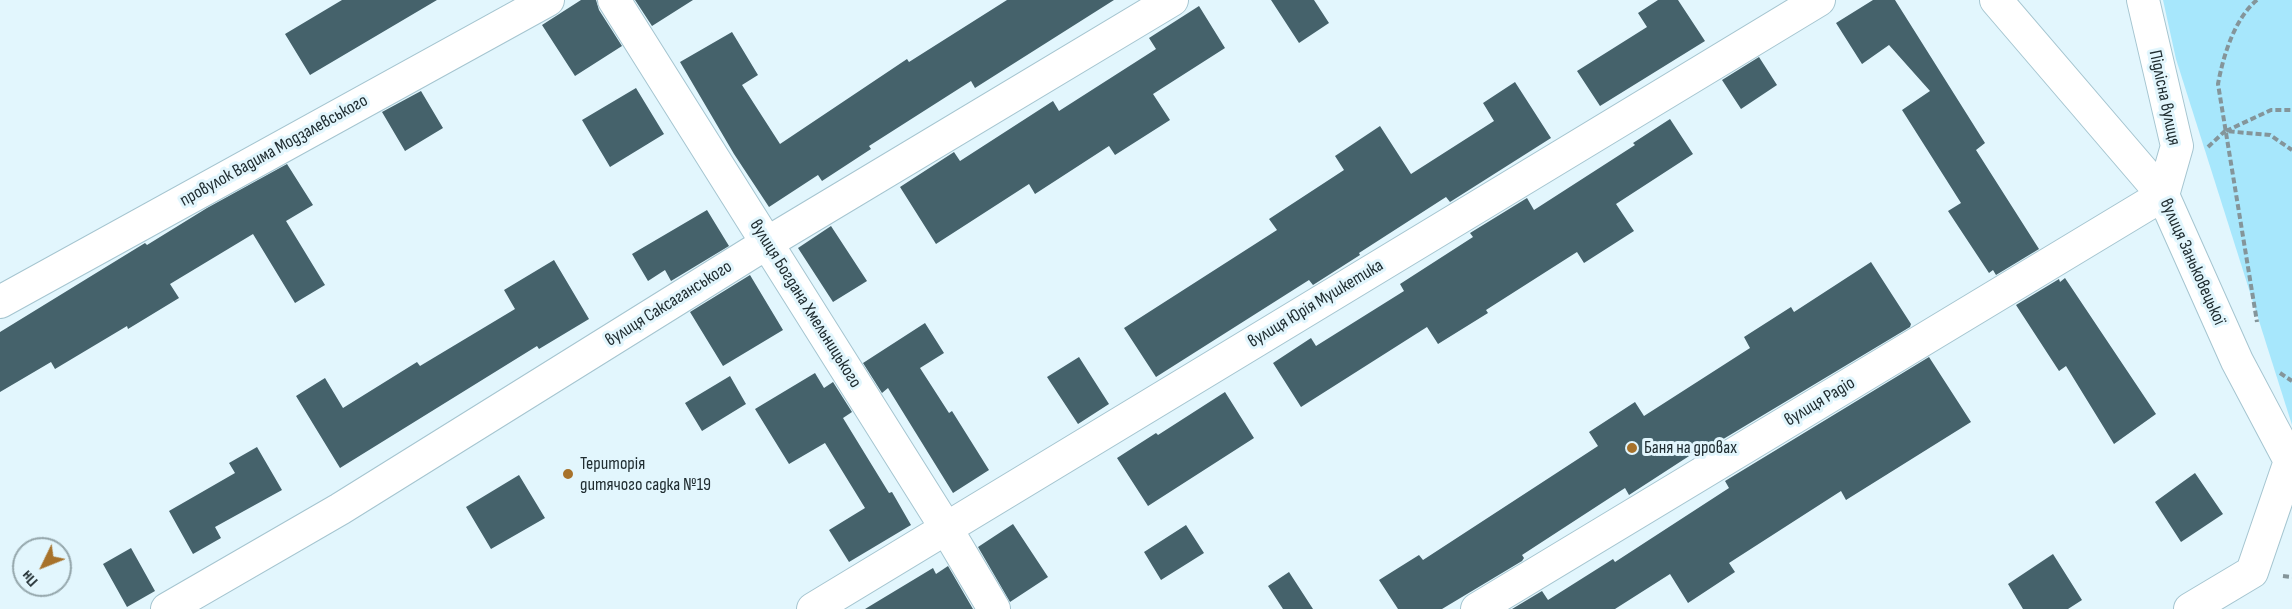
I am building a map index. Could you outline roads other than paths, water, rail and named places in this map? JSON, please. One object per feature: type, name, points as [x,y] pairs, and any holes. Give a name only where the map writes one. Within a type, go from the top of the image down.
[{"type":"street","name":"провулок Вадима Модзалевського","points":[[0,302],[548,0]]},
{"type":"street","name":"вулиця Богдана Хмельницького","points":[[614,0],[946,528],[994,609]]},
{"type":"street","name":"вулиця Саксаганського","points":[[167,609],[340,509],[767,243],[1172,0]]},
{"type":"street","name":"вулиця Юрія Мушкетика","points":[[813,609],[1819,0]]},
{"type":"street","name":"вулиця Заньковецької","points":[[1996,0],[2163,195],[2237,361],[2290,461],[2252,572],[2190,609]]},
{"type":"street","name":"Підлісна вулиця","points":[[2143,0],[2177,146],[2163,195]]},
{"type":"street","name":"вулиця Радіо","points":[[1476,609],[2163,195]]},
{"type":"place","name":"Баня на дровах","points":[[1632,448]]},
{"type":"place","name":"Територія дитячого садка №19","points":[[568,474]]}]
